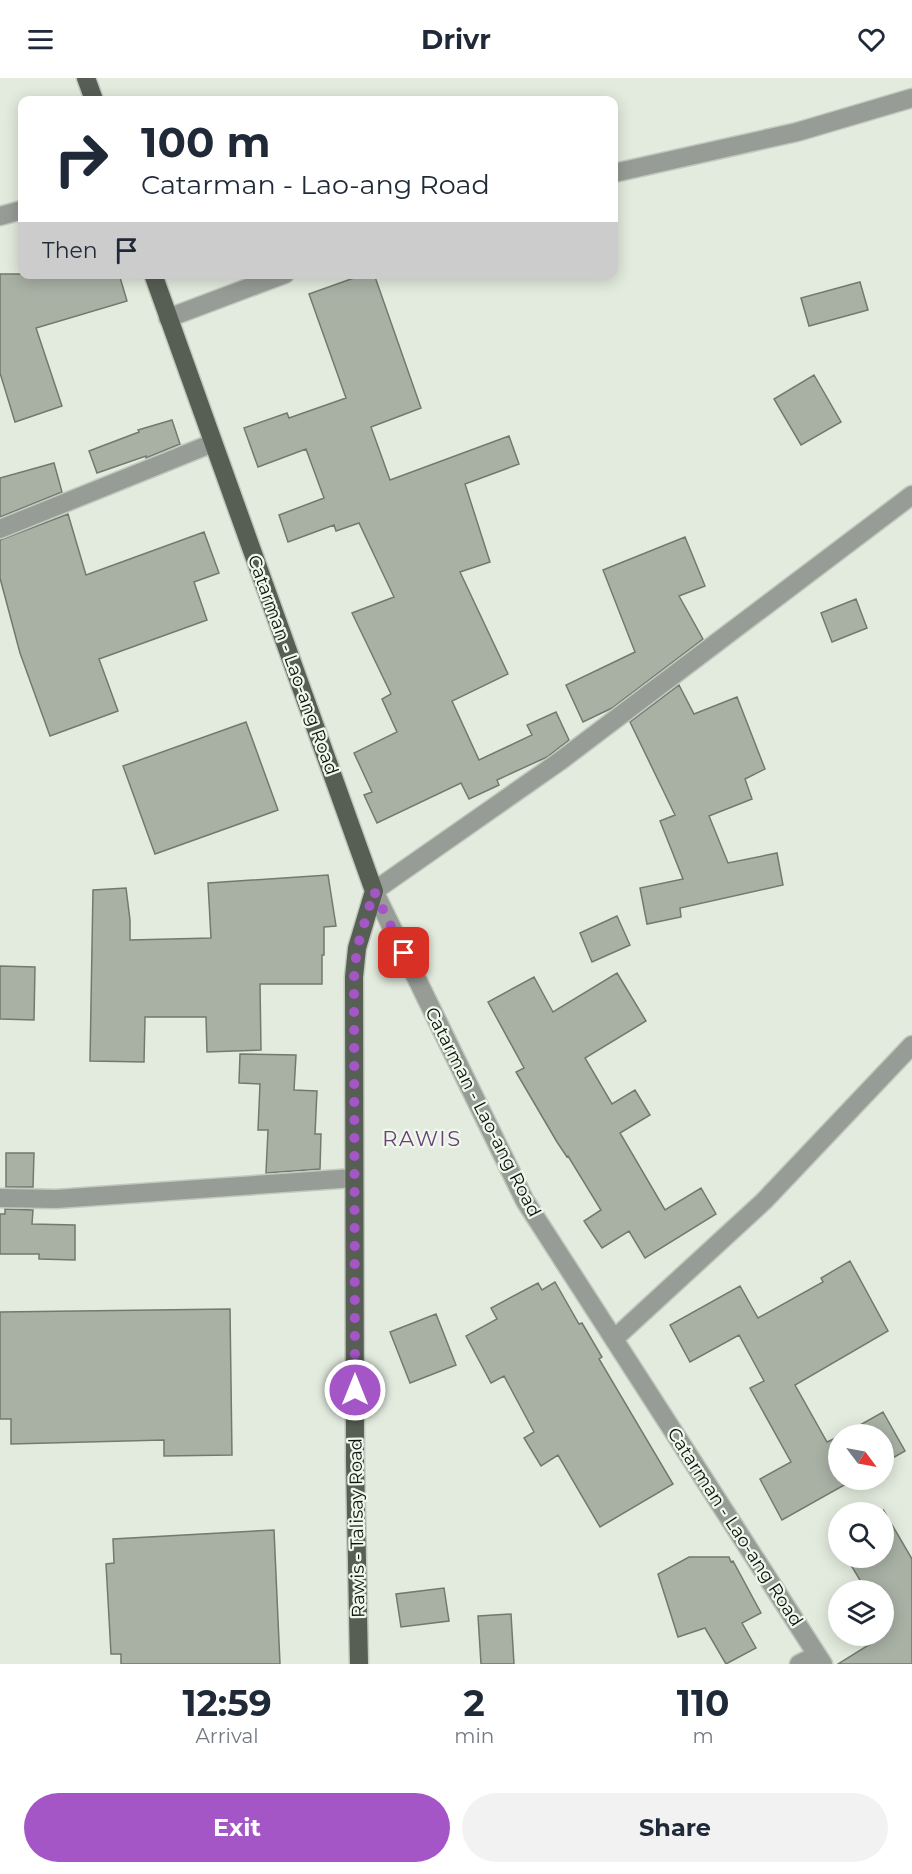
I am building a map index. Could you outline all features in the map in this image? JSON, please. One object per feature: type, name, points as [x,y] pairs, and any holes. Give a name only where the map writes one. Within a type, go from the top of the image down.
[{"type":"main road","points":[[86,78],[93,96]]},
{"type":"main road","name":"Catarman - Lao-ang Road","points":[[155,279],[374,891]]},
{"type":"main road","name":"Rawis - Talisay Road","points":[[359,1664],[355,1461],[354,977],[357,948],[374,891]]},
{"type":"street","points":[[618,172],[797,132],[912,98]]},
{"type":"street","points":[[0,216],[18,211]]},
{"type":"street","points":[[168,318],[272,279]]},
{"type":"street","points":[[0,529],[213,443]]},
{"type":"street","points":[[374,891],[560,761],[912,495]]},
{"type":"street","name":"Catarman - Lao-ang Road","points":[[374,891],[525,1200],[820,1659]]},
{"type":"street","points":[[614,1339],[764,1201],[912,1046]]},
{"type":"street","points":[[0,1198],[56,1199],[354,1178]]},
{"type":"street","points":[[799,1664],[820,1659]]},
{"type":"building","points":[[0,274],[18,274],[18,279],[120,279],[127,301],[36,328],[62,406],[15,422],[0,373]]},
{"type":"building","points":[[351,279],[376,279],[421,408],[371,427],[390,480],[509,436],[519,464],[465,484],[490,562],[460,572],[508,674],[452,701],[479,760],[532,735],[527,725],[556,712],[569,740],[547,757],[497,780],[499,785],[469,799],[461,783],[377,823],[364,795],[372,792],[354,753],[397,732],[382,699],[391,694],[352,613],[394,597],[359,523],[336,531],[334,525],[288,542],[279,515],[324,498],[306,449],[258,467],[244,428],[287,413],[289,418],[346,398],[309,294]]},
{"type":"building","points":[[860,282],[868,310],[809,326],[801,298]]},
{"type":"building","points":[[814,375],[841,422],[801,445],[774,399]]},
{"type":"building","points":[[172,420],[180,444],[146,458],[146,456],[97,473],[89,451],[139,432],[138,430]]},
{"type":"building","points":[[54,463],[62,492],[0,517],[0,478]]},
{"type":"building","points":[[68,514],[86,575],[204,532],[219,573],[194,582],[207,620],[99,659],[118,711],[50,736],[20,653],[0,578],[0,540]]},
{"type":"building","points":[[685,537],[705,586],[679,596],[703,639],[612,708],[583,722],[566,685],[635,652],[603,570]]},
{"type":"building","points":[[856,599],[867,628],[832,642],[821,613]]},
{"type":"building","points":[[679,685],[694,714],[737,697],[765,769],[745,779],[752,799],[709,816],[728,863],[777,853],[783,885],[680,908],[681,917],[647,924],[640,888],[683,879],[660,821],[675,815],[630,722]]},
{"type":"building","points":[[246,722],[278,810],[155,854],[123,766]]},
{"type":"building","points":[[328,875],[336,926],[324,927],[322,984],[260,984],[261,1050],[207,1052],[206,1017],[145,1017],[144,1062],[90,1061],[93,890],[126,888],[130,940],[211,938],[208,883]]},
{"type":"building","points":[[617,916],[630,945],[592,962],[580,933]]},
{"type":"building","points":[[0,966],[35,967],[34,1020],[0,1019]]},
{"type":"building","points":[[617,973],[646,1021],[585,1058],[612,1104],[635,1090],[650,1115],[620,1133],[665,1210],[701,1188],[716,1214],[645,1258],[629,1231],[602,1248],[584,1221],[601,1210],[557,1142],[516,1072],[524,1068],[488,1002],[534,977],[553,1012]]},
{"type":"building","points":[[240,1054],[296,1055],[294,1090],[317,1091],[315,1134],[321,1134],[320,1169],[266,1173],[268,1130],[258,1130],[260,1084],[239,1083]]},
{"type":"building","points":[[6,1153],[34,1153],[33,1187],[6,1187]]},
{"type":"building","points":[[5,1209],[33,1210],[32,1224],[75,1225],[75,1260],[39,1259],[39,1254],[0,1254],[0,1214],[5,1214]]},
{"type":"building","points":[[850,1261],[888,1331],[795,1385],[828,1442],[828,1490],[835,1490],[782,1520],[760,1479],[791,1462],[750,1388],[764,1381],[739,1335],[690,1362],[670,1325],[740,1286],[758,1318],[823,1282],[821,1278]]},
{"type":"building","points":[[555,1282],[579,1324],[582,1323],[602,1357],[599,1359],[673,1484],[600,1527],[558,1455],[541,1466],[524,1438],[534,1432],[504,1376],[491,1383],[466,1336],[497,1319],[491,1308],[538,1283],[542,1290]]},
{"type":"building","points":[[230,1309],[232,1455],[164,1456],[164,1440],[11,1444],[11,1419],[0,1419],[0,1312]]},
{"type":"building","points":[[436,1314],[456,1365],[410,1383],[390,1332]]},
{"type":"building","points":[[883,1412],[890,1424],[862,1424]]},
{"type":"building","points":[[894,1432],[905,1451],[894,1457]]},
{"type":"building","points":[[894,1528],[912,1559],[912,1664],[838,1664],[867,1646],[894,1646],[894,1580],[860,1580],[853,1568],[894,1568]]},
{"type":"building","points":[[274,1530],[280,1664],[121,1664],[121,1654],[111,1654],[106,1564],[114,1563],[113,1539]]},
{"type":"building","points":[[689,1557],[729,1557],[761,1613],[742,1623],[756,1648],[726,1664],[705,1628],[678,1637],[658,1574]]},
{"type":"building","points":[[444,1588],[449,1621],[401,1627],[396,1594]]},
{"type":"building","points":[[511,1614],[514,1664],[481,1664],[478,1616]]},
{"type":"district","name":"RAWIS","points":[[422,1139]]},
{"type":"route","points":[[355,1390],[354,977],[357,948],[374,891],[404,953]]}]
